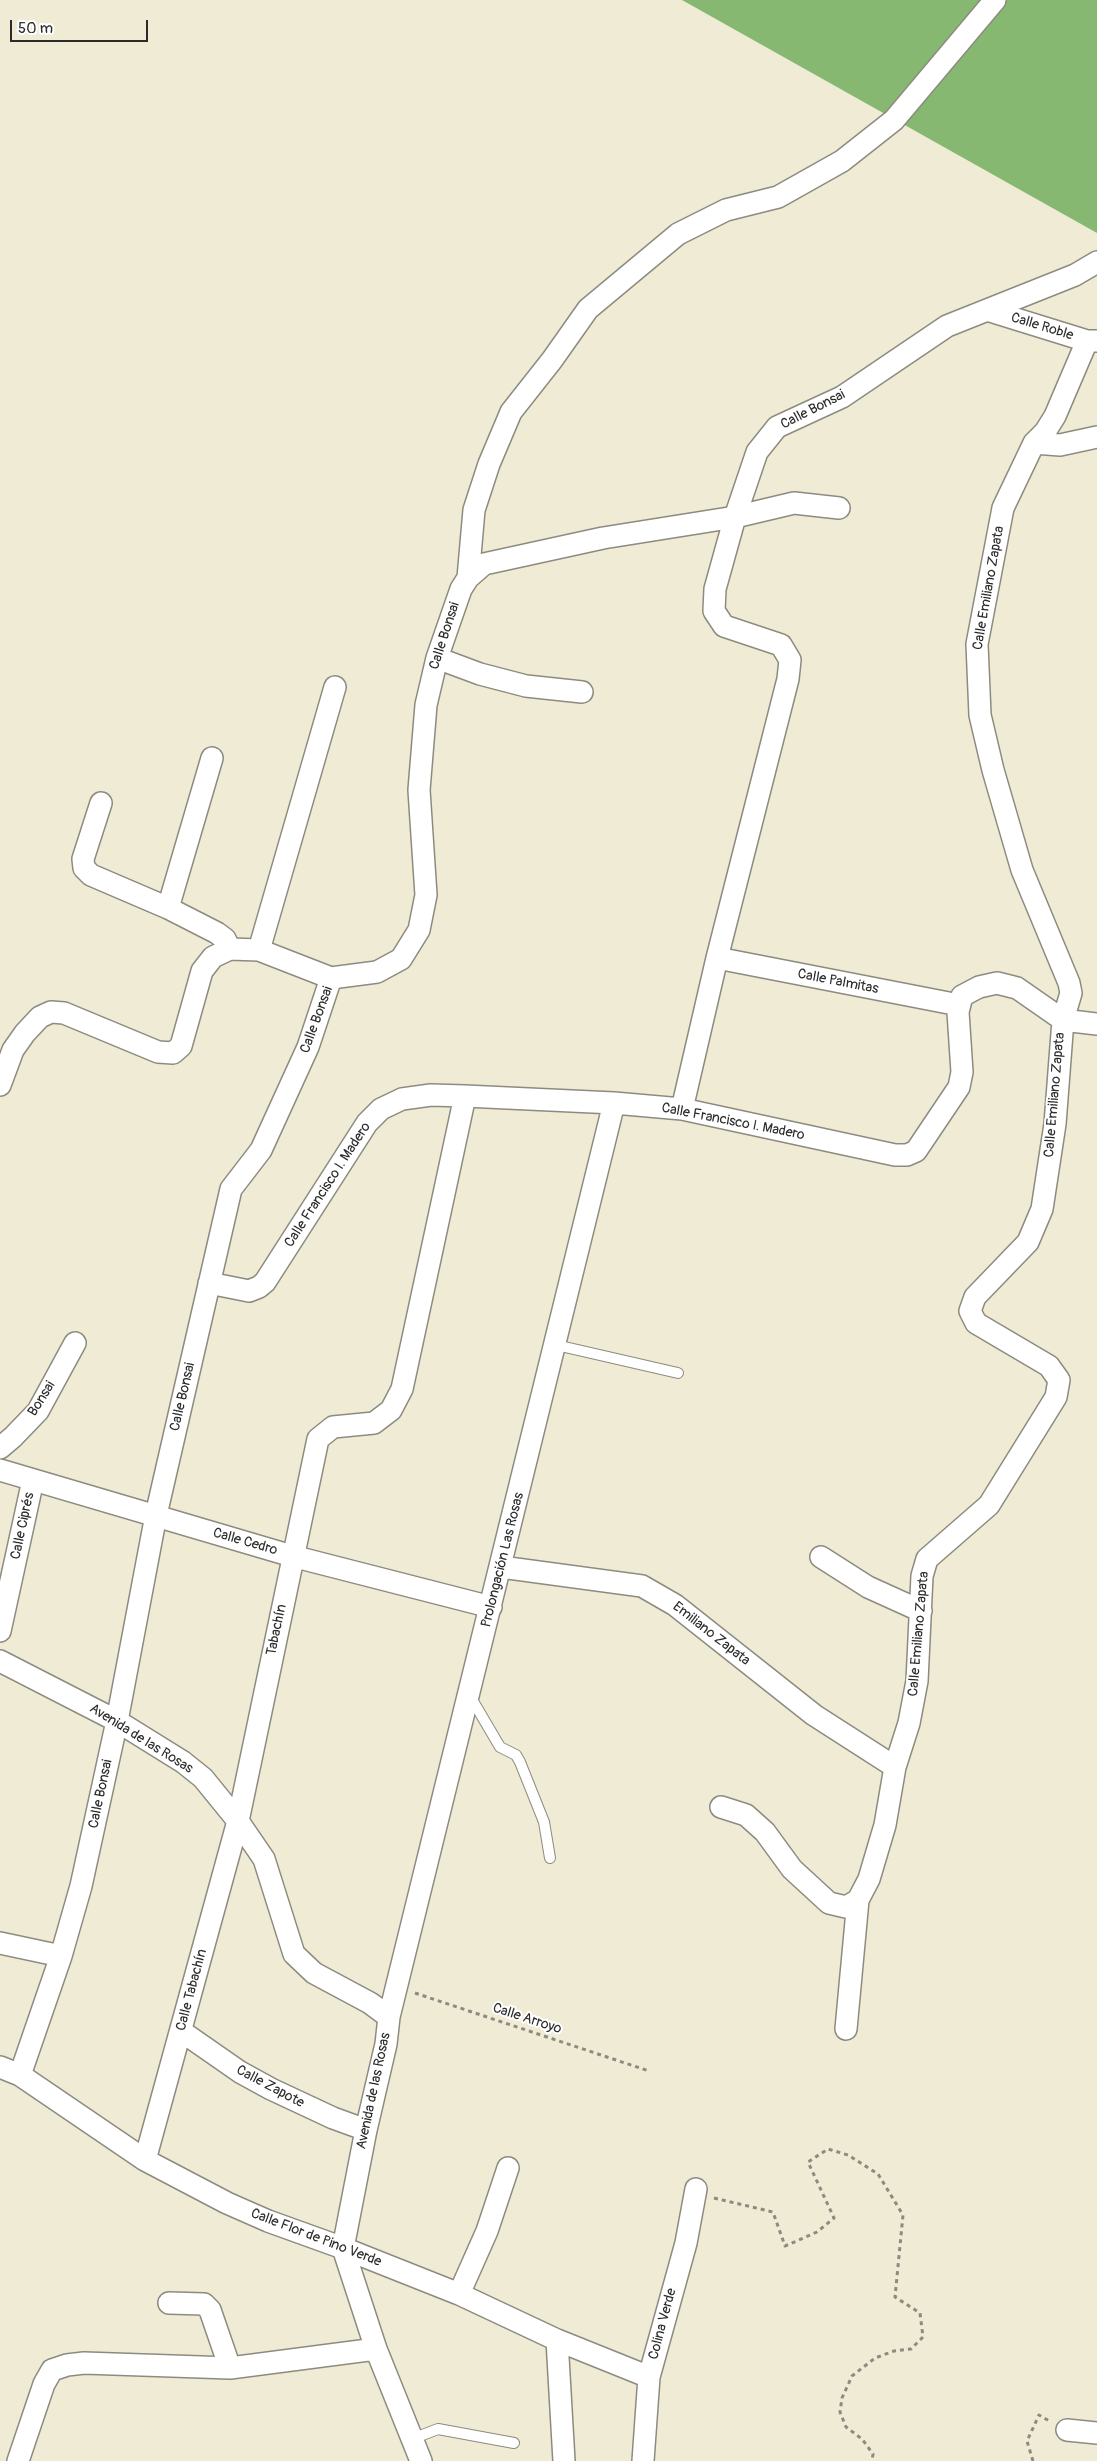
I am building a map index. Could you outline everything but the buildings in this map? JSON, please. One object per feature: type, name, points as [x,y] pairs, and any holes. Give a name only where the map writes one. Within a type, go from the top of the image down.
[{"type":"street","points":[[468,578],[474,510],[489,464],[511,412],[552,360],[588,309],[678,234],[726,210],[778,197],[842,161],[894,120],[995,0]]},
{"type":"street","name":"Calle Bonsai","points":[[20,2075],[61,1956],[81,1886],[117,1721],[156,1515],[231,1189],[261,1150],[308,1046],[331,978],[377,972],[385,968],[401,959],[419,930],[426,895],[419,790],[426,705],[437,658],[461,589],[468,578],[484,564],[603,538],[735,518],[757,452],[777,428],[842,397],[946,326],[1075,275],[1097,262]]},
{"type":"street","name":"Calle Roble","points":[[987,310],[1092,341]]},
{"type":"street","name":"Calle Emiliano Zapata","points":[[846,2029],[858,1900],[869,1879],[885,1825],[895,1767],[909,1723],[917,1681],[922,1576],[927,1559],[989,1506],[1056,1398],[1059,1380],[1049,1366],[976,1323],[970,1311],[975,1297],[1028,1242],[1042,1209],[1056,1124],[1063,1020],[1071,993],[1070,983],[1022,870],[990,761],[980,715],[977,644],[1004,508],[1034,443],[1045,432],[1055,416],[1092,341]]},
{"type":"street","points":[[1034,443],[1060,445],[1097,437]]},
{"type":"street","points":[[682,1109],[717,958],[788,679],[790,660],[781,645],[724,626],[714,611],[715,589],[735,518],[794,503],[839,508]]},
{"type":"street","points":[[437,658],[480,674],[526,686],[582,692]]},
{"type":"street","points":[[259,950],[335,687]]},
{"type":"street","points":[[168,908],[212,758]]},
{"type":"street","points":[[101,803],[82,858],[84,868],[91,875],[168,908],[217,932],[225,939],[230,949]]},
{"type":"street","points":[[0,1085],[13,1050],[25,1032],[40,1017],[51,1012],[64,1013],[158,1052],[173,1053],[181,1046],[202,971],[213,957],[230,949],[259,950],[331,978]]},
{"type":"street","name":"Calle Palmitas","points":[[717,958],[959,1005]]},
{"type":"street","points":[[959,1005],[962,996],[979,987],[997,983],[1017,988],[1063,1020],[1097,1024]]},
{"type":"street","name":"Calle Francisco I. Madero","points":[[209,1283],[249,1291],[265,1282],[367,1123],[381,1109],[402,1099],[431,1095],[465,1096],[614,1103],[682,1109],[895,1155],[907,1155],[916,1151],[959,1087],[962,1072],[959,1005]]},
{"type":"street","name":"Tabachín","points":[[238,1821],[318,1439],[332,1427],[374,1423],[391,1410],[402,1389],[465,1096]]},
{"type":"street","name":"Prolongación Las Rosas","points":[[389,2017],[470,1695],[614,1103]]},
{"type":"street","name":"Bonsai","points":[[0,1448],[13,1438],[38,1411],[75,1343]]},
{"type":"street","name":"Calle Cedro","points":[[0,1470],[292,1556],[491,1607]]},
{"type":"street","name":"Calle Ciprés","points":[[0,1631],[33,1480]]},
{"type":"street","points":[[821,1557],[868,1588],[921,1611]]},
{"type":"street","name":"Emiliano Zapata","points":[[501,1567],[642,1586],[676,1606],[814,1715],[895,1767]]},
{"type":"street","name":"Avenida de las Rosas","points":[[0,1661],[117,1721],[183,1762],[203,1778],[238,1821],[264,1859],[294,1954],[314,1973],[370,2002],[389,2017],[382,2065],[366,2130],[343,2248],[376,2349],[421,2461]]},
{"type":"street","points":[[721,1807],[746,1815],[765,1832],[792,1869],[829,1903],[846,1907],[858,1900]]},
{"type":"street","name":"Calle Tabachín","points":[[145,2160],[238,1821]]},
{"type":"street","points":[[0,1943],[61,1956]]},
{"type":"street","name":"Calle Zapote","points":[[181,2031],[225,2062],[271,2089],[333,2118],[366,2130]]},
{"type":"street","name":"Calle Flor de Pino Verde","points":[[0,2067],[20,2075],[145,2160],[186,2183],[268,2221],[343,2248],[459,2294],[557,2340],[649,2377]]},
{"type":"street","points":[[459,2294],[487,2231],[508,2168]]},
{"type":"street","name":"Colina Verde","points":[[643,2461],[649,2377],[686,2243],[696,2190]]},
{"type":"street","points":[[169,2304],[204,2304],[210,2310],[230,2368]]},
{"type":"street","points":[[557,2340],[564,2461]]},
{"type":"street","points":[[18,2461],[44,2384],[52,2370],[84,2363],[230,2368],[376,2349]]},
{"type":"street","points":[[1067,2430],[1097,2433]]},
{"type":"lane","points":[[556,1345],[678,1373]]},
{"type":"lane","points":[[470,1695],[500,1747],[516,1755],[520,1762],[544,1822],[550,1858]]},
{"type":"lane","points":[[412,2439],[438,2429],[514,2443]]},
{"type":"path","name":"Calle Arroyo","points":[[398,1987],[649,2071]]},
{"type":"path","points":[[696,2190],[707,2197],[773,2212],[785,2246],[817,2232],[834,2218],[808,2162],[828,2149],[848,2155],[878,2174],[903,2215],[895,2297],[920,2313],[923,2336],[911,2349],[894,2351],[876,2358],[852,2376],[842,2398],[840,2412],[846,2427],[862,2439],[873,2454],[872,2461]]},
{"type":"path","points":[[1033,2461],[1027,2441],[1039,2415],[1067,2430]]},
{"type":"green space","points":[[682,0],[1097,0],[1097,233]]}]
